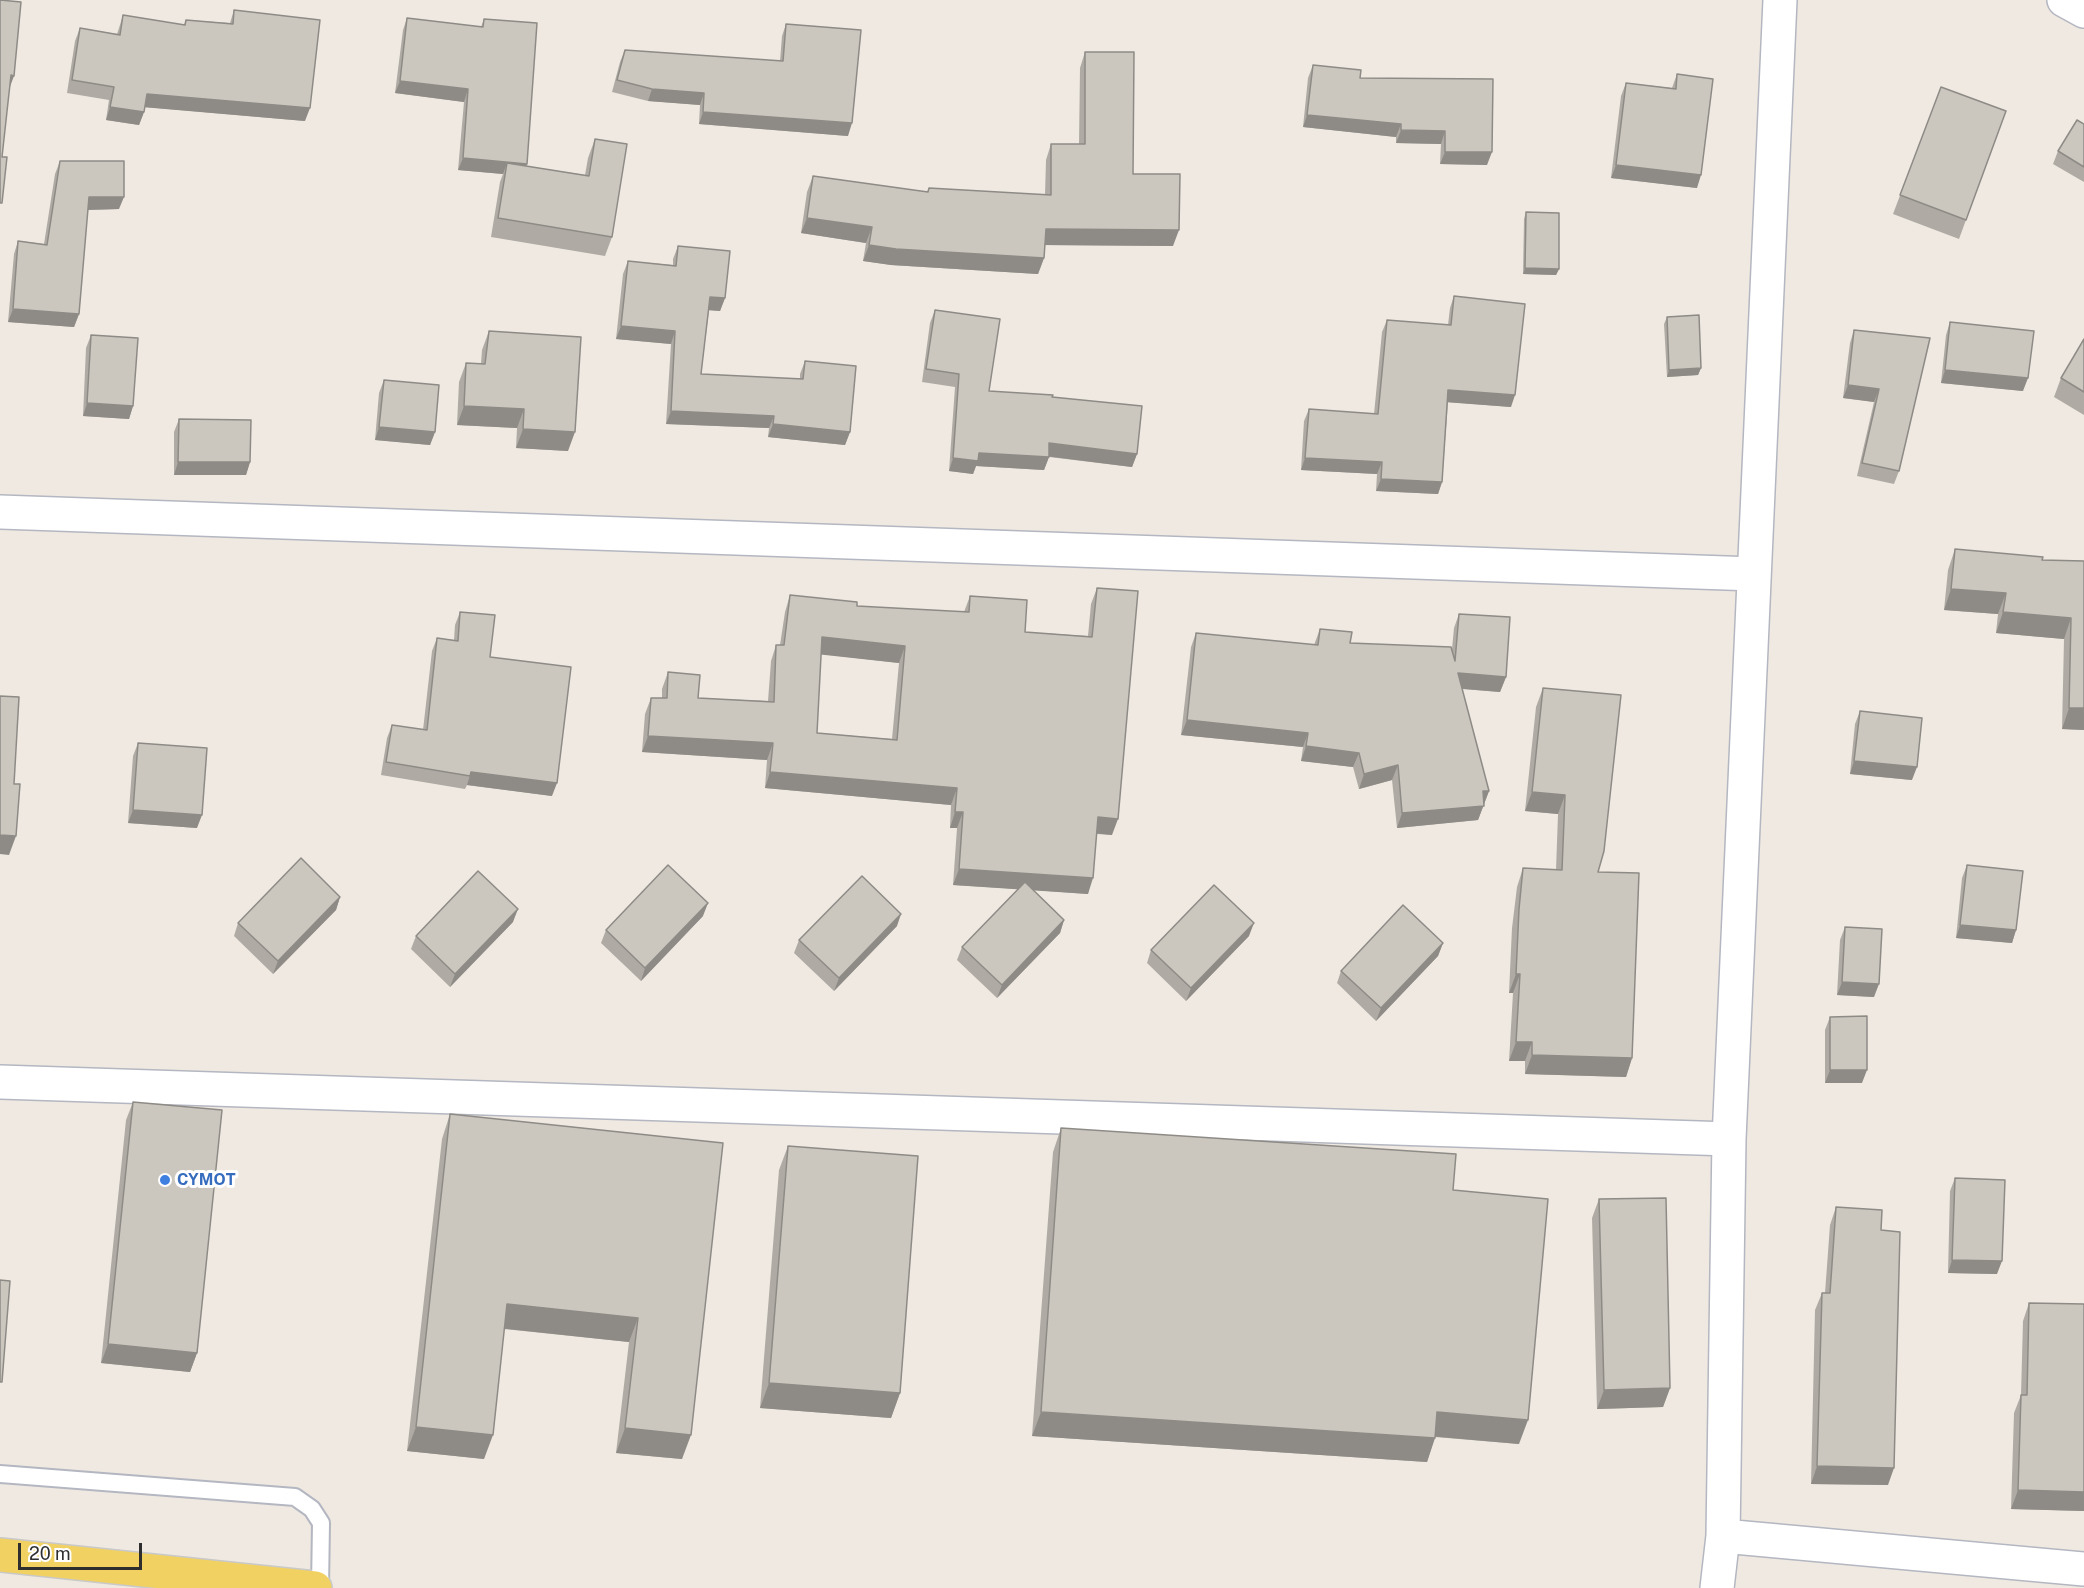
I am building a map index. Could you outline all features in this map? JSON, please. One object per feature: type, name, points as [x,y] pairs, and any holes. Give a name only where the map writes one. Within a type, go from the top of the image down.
[{"type":"main road","points":[[0,1556],[315,1588]]},
{"type":"street","points":[[1717,1588],[1723,1536],[1729,1139],[1780,0]]},
{"type":"street","points":[[2064,0],[2084,11]]},
{"type":"street","points":[[0,512],[1754,574]]},
{"type":"street","points":[[0,1082],[1729,1139]]},
{"type":"street","points":[[1723,1536],[2084,1569]]},
{"type":"lane","points":[[0,1474],[295,1497],[312,1509],[321,1524],[320,1588]]},
{"type":"building","points":[[0,0],[21,2],[14,76],[11,75],[2,157],[7,157],[2,203],[0,203]]},
{"type":"building","points":[[234,10],[320,20],[310,108],[147,94],[144,112],[110,107],[114,87],[72,80],[80,28],[120,35],[123,15],[185,25],[186,20],[233,24]]},
{"type":"building","points":[[407,18],[483,27],[484,19],[537,23],[527,164],[463,158],[468,89],[400,81]]},
{"type":"building","points":[[786,24],[861,30],[852,123],[703,112],[704,93],[652,89],[617,80],[625,50],[783,61]]},
{"type":"building","points":[[1085,52],[1134,52],[1133,174],[1180,174],[1179,230],[1046,229],[1044,258],[896,249],[869,245],[872,227],[807,218],[813,176],[928,192],[929,188],[1051,195],[1051,144],[1085,144]]},
{"type":"building","points":[[1313,65],[1361,70],[1360,78],[1493,79],[1492,152],[1445,152],[1445,131],[1401,130],[1401,124],[1307,115]]},
{"type":"building","points":[[1677,74],[1713,79],[1701,175],[1616,165],[1626,83],[1676,89]]},
{"type":"building","points":[[1941,87],[2006,111],[1966,220],[1900,195]]},
{"type":"building","points":[[2077,120],[2084,124],[2084,167],[2058,151]]},
{"type":"building","points":[[595,139],[627,144],[612,237],[498,218],[507,163],[589,176]]},
{"type":"building","points":[[60,161],[124,161],[124,197],[89,197],[79,314],[13,309],[18,241],[47,245]]},
{"type":"building","points":[[1526,212],[1559,213],[1559,269],[1525,268]]},
{"type":"building","points":[[678,246],[730,251],[725,298],[710,297],[701,374],[803,379],[805,361],[856,366],[850,432],[773,424],[774,416],[671,411],[675,331],[621,326],[628,261],[676,266]]},
{"type":"building","points":[[1454,296],[1525,304],[1515,395],[1448,390],[1442,482],[1381,479],[1382,462],[1305,458],[1309,409],[1378,414],[1387,320],[1451,325]]},
{"type":"building","points":[[935,310],[1000,319],[989,391],[1053,395],[1052,397],[1142,406],[1137,454],[1049,443],[1049,457],[979,453],[978,461],[953,458],[959,374],[926,369]]},
{"type":"building","points":[[1699,315],[1701,368],[1669,370],[1667,317]]},
{"type":"building","points":[[1950,322],[2034,331],[2028,378],[1945,370]]},
{"type":"building","points":[[1854,330],[1930,338],[1899,471],[1862,463],[1879,389],[1848,385]]},
{"type":"building","points":[[489,331],[581,337],[575,432],[523,429],[524,409],[464,406],[466,363],[485,364]]},
{"type":"building","points":[[91,335],[138,338],[133,406],[87,403]]},
{"type":"building","points":[[2084,339],[2084,392],[2061,378]]},
{"type":"building","points":[[384,380],[439,385],[435,432],[379,427]]},
{"type":"building","points":[[179,419],[251,420],[250,462],[178,462]]},
{"type":"building","points":[[1955,549],[2043,557],[2042,560],[2084,561],[2084,708],[2069,708],[2071,618],[2003,612],[2006,593],[1951,589]]},
{"type":"building","points":[[1097,588],[1138,591],[1118,819],[1098,817],[1093,878],[959,869],[963,812],[955,812],[957,788],[770,772],[773,743],[648,736],[651,698],[667,698],[668,672],[700,675],[698,698],[774,702],[776,645],[784,645],[790,595],[857,602],[857,606],[969,612],[970,596],[1027,600],[1025,632],[1092,637]],"holes":[[[822,637],[905,646],[897,740],[817,733]]]},
{"type":"building","points":[[460,612],[495,615],[490,657],[571,667],[557,783],[471,772],[470,776],[386,762],[392,725],[427,730],[437,638],[458,641]]},
{"type":"building","points":[[1459,614],[1510,617],[1506,677],[1458,673],[1489,791],[1483,791],[1484,806],[1402,813],[1398,765],[1364,774],[1359,753],[1306,746],[1308,733],[1187,720],[1196,633],[1318,645],[1320,629],[1352,632],[1350,643],[1451,647],[1455,661]]},
{"type":"building","points":[[1543,688],[1621,695],[1604,851],[1598,872],[1639,873],[1632,1058],[1532,1055],[1532,1042],[1516,1042],[1520,974],[1516,974],[1523,868],[1562,870],[1565,795],[1532,792]]},
{"type":"building","points":[[0,696],[19,697],[14,784],[20,784],[16,836],[0,835]]},
{"type":"building","points":[[1860,711],[1922,718],[1917,767],[1854,761]]},
{"type":"building","points":[[138,743],[207,748],[202,815],[133,810]]},
{"type":"building","points":[[301,858],[340,897],[278,961],[238,923]]},
{"type":"building","points":[[668,865],[708,903],[645,968],[606,930]]},
{"type":"building","points":[[1967,865],[2023,871],[2016,930],[1960,925]]},
{"type":"building","points":[[478,871],[518,909],[455,974],[416,936]]},
{"type":"building","points":[[862,876],[901,914],[839,978],[799,940]]},
{"type":"building","points":[[1025,882],[1064,920],[1002,985],[962,947]]},
{"type":"building","points":[[1214,885],[1254,923],[1191,988],[1151,950]]},
{"type":"building","points":[[1403,905],[1443,943],[1381,1008],[1341,971]]},
{"type":"building","points":[[1845,927],[1882,929],[1879,984],[1842,982]]},
{"type":"building","points":[[1867,1016],[1867,1070],[1830,1070],[1830,1017]]},
{"type":"building","points":[[133,1102],[222,1110],[197,1353],[108,1344]]},
{"type":"building","points":[[450,1114],[723,1143],[691,1435],[625,1428],[638,1318],[507,1304],[493,1435],[416,1427]]},
{"type":"building","points":[[1061,1128],[1456,1154],[1453,1190],[1548,1199],[1528,1420],[1437,1412],[1435,1438],[1041,1412]]},
{"type":"building","points":[[788,1146],[918,1156],[900,1393],[769,1383]]},
{"type":"building","points":[[1955,1178],[2005,1180],[2002,1261],[1952,1260]]},
{"type":"building","points":[[1666,1198],[1670,1388],[1604,1390],[1599,1199]]},
{"type":"building","points":[[1836,1207],[1882,1210],[1881,1230],[1900,1232],[1894,1468],[1817,1466],[1822,1293],[1830,1293]]},
{"type":"building","points":[[0,1280],[10,1281],[2,1382],[0,1382]]},
{"type":"building","points":[[2029,1303],[2084,1304],[2084,1492],[2018,1490],[2021,1395],[2027,1395]]},
{"type":"place","name":"CYMOT","points":[[165,1180]]}]
